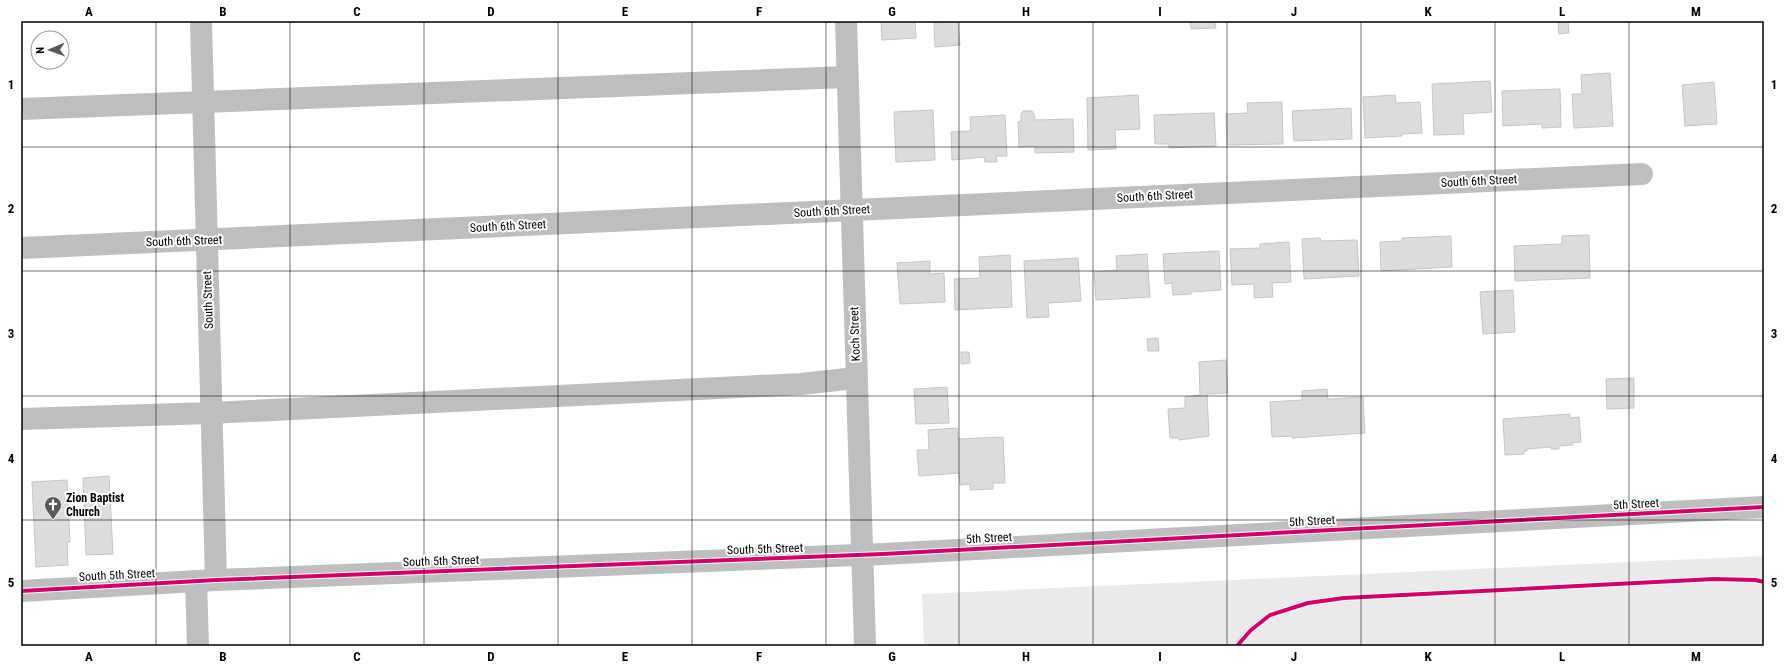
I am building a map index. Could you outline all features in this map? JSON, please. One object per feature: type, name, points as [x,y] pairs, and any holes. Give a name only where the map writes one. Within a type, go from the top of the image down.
[{"type":"street","name":"South Street","points":[[198,646],[206,580],[212,413],[201,21]]},
{"type":"street","name":"Koch Street","points":[[846,21],[865,646]]},
{"type":"street","points":[[21,109],[847,77]]},
{"type":"street","name":"South 6th Street","points":[[21,248],[1642,174]]},
{"type":"street","points":[[21,419],[212,413],[801,384],[856,378]]},
{"type":"street","name":"5th Street","points":[[862,555],[1764,507]]},
{"type":"street","name":"South 5th Street","points":[[21,591],[206,580],[862,555]]},
{"type":"shaded area","points":[[1764,556],[1764,646],[924,646],[922,594]]},
{"type":"building","points":[[881,21],[915,21],[916,38],[882,40]]},
{"type":"building","points":[[958,21],[960,45],[935,47],[934,23]]},
{"type":"building","points":[[1190,21],[1215,21],[1216,28],[1191,29]]},
{"type":"building","points":[[1558,21],[1568,21],[1569,33],[1559,34]]},
{"type":"building","points":[[1610,73],[1613,126],[1574,128],[1572,94],[1582,94],[1581,75]]},
{"type":"building","points":[[1490,81],[1492,112],[1463,114],[1464,134],[1434,135],[1432,84]]},
{"type":"building","points":[[1714,82],[1717,124],[1685,126],[1682,85]]},
{"type":"building","points":[[1560,89],[1561,127],[1542,128],[1542,124],[1503,126],[1502,91]]},
{"type":"building","points":[[1138,95],[1140,129],[1115,130],[1116,149],[1088,150],[1087,98]]},
{"type":"building","points":[[1395,95],[1396,103],[1420,102],[1422,133],[1402,134],[1402,136],[1365,138],[1363,97]]},
{"type":"building","points":[[1282,102],[1283,144],[1227,145],[1226,114],[1248,113],[1247,103]]},
{"type":"building","points":[[1351,108],[1352,139],[1294,141],[1292,111]]},
{"type":"building","points":[[933,110],[935,160],[896,162],[894,112]]},
{"type":"building","points":[[1023,111],[1032,111],[1035,120],[1073,119],[1074,152],[1035,153],[1035,146],[1019,147],[1018,122],[1021,121],[1021,114]]},
{"type":"building","points":[[1214,113],[1216,146],[1169,148],[1169,144],[1155,144],[1154,115]]},
{"type":"building","points":[[1005,115],[1007,156],[996,156],[997,162],[985,162],[984,157],[952,160],[951,132],[971,131],[970,117]]},
{"type":"building","points":[[1589,235],[1590,278],[1515,281],[1514,246],[1562,244],[1562,236]]},
{"type":"building","points":[[1451,236],[1452,267],[1381,271],[1380,242],[1402,241],[1402,238]]},
{"type":"building","points":[[1320,238],[1321,241],[1357,240],[1359,276],[1304,279],[1302,239]]},
{"type":"building","points":[[1289,242],[1291,282],[1272,283],[1273,297],[1254,298],[1254,284],[1232,285],[1230,249],[1260,248],[1260,244]]},
{"type":"building","points":[[1219,251],[1221,290],[1173,295],[1172,283],[1165,284],[1163,254]]},
{"type":"building","points":[[1147,254],[1150,297],[1096,300],[1094,272],[1117,270],[1116,256]]},
{"type":"building","points":[[1010,255],[1012,307],[955,310],[954,279],[980,278],[979,257]]},
{"type":"building","points":[[1078,258],[1081,301],[1048,303],[1049,317],[1027,318],[1024,261]]},
{"type":"building","points":[[930,261],[930,274],[944,273],[945,302],[900,304],[897,263]]},
{"type":"building","points":[[1513,290],[1515,332],[1483,334],[1480,292]]},
{"type":"building","points":[[1158,338],[1159,351],[1148,351],[1147,339]]},
{"type":"building","points":[[961,352],[969,352],[970,363],[961,364]]},
{"type":"building","points":[[1226,360],[1228,393],[1207,394],[1209,436],[1179,440],[1179,438],[1170,438],[1168,409],[1185,408],[1185,397],[1200,395],[1199,362]]},
{"type":"building","points":[[1634,378],[1634,408],[1607,409],[1606,379]]},
{"type":"building","points":[[947,387],[949,423],[916,424],[914,389]]},
{"type":"building","points":[[1327,389],[1328,399],[1363,397],[1365,433],[1292,438],[1292,436],[1272,437],[1270,402],[1302,400],[1302,391]]},
{"type":"building","points":[[1570,414],[1570,418],[1579,417],[1581,442],[1572,443],[1573,445],[1559,446],[1559,449],[1551,449],[1551,447],[1527,449],[1527,451],[1524,451],[1524,454],[1505,455],[1503,419]]},
{"type":"building","points":[[957,428],[958,439],[1003,437],[1005,483],[993,483],[993,489],[970,490],[970,484],[960,485],[959,473],[919,476],[917,450],[929,450],[928,430]]},
{"type":"building","points":[[109,476],[113,554],[86,555],[83,478]]},
{"type":"building","points":[[67,480],[70,542],[67,542],[68,565],[36,567],[32,482]]},
{"type":"cycle path","points":[[21,591],[216,580],[883,554],[1764,507]]},
{"type":"cycle path","points":[[1237,646],[1251,630],[1270,615],[1308,603],[1344,598],[1714,579],[1755,580],[1764,582]]},
{"type":"place","name":"Zion Baptist Church","points":[[53,520]]}]
